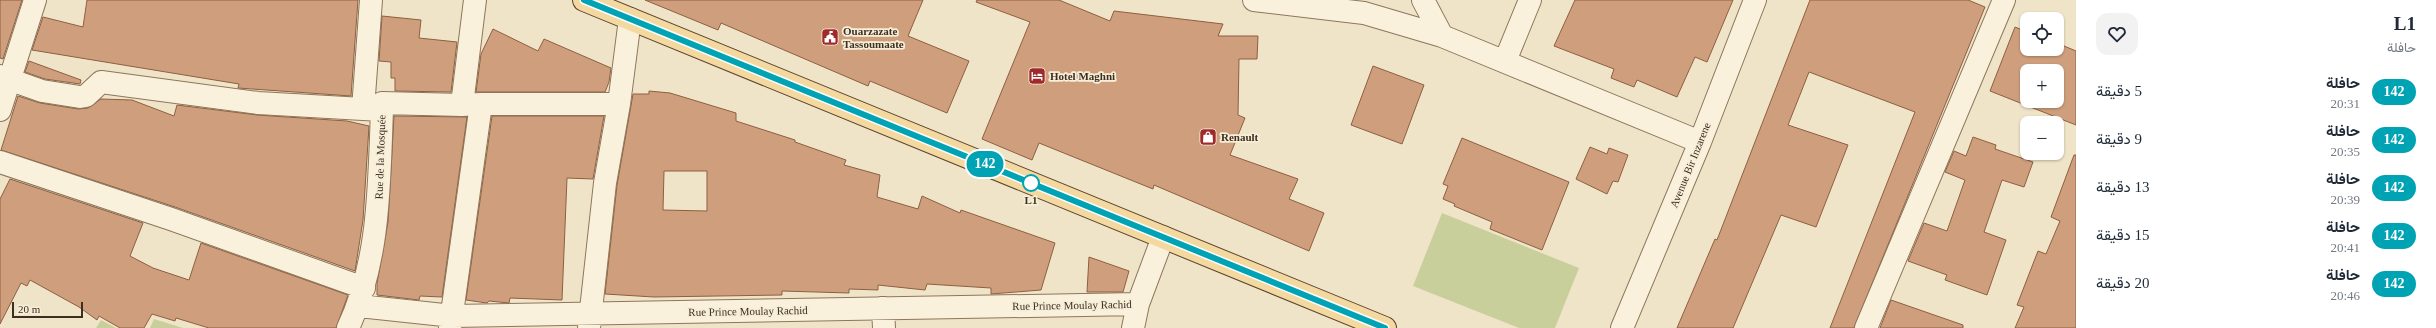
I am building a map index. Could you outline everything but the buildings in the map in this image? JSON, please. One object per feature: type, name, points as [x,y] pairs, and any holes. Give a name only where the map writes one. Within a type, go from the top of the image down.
[{"type":"main road","points":[[584,0],[1385,328]]},
{"type":"street","points":[[0,110],[4,79],[35,0]]},
{"type":"street","name":"Rue de la Mosquée","points":[[348,328],[361,297],[377,224],[371,0]]},
{"type":"street","points":[[452,322],[472,104],[475,0]]},
{"type":"street","points":[[1254,0],[1364,13],[1442,36],[1700,142]]},
{"type":"street","points":[[1423,0],[1442,36]]},
{"type":"street","points":[[1505,61],[1530,0]]},
{"type":"street","name":"Avenue Bir Inzarene","points":[[1622,328],[1700,142],[1755,0]]},
{"type":"street","points":[[1866,328],[2004,0]]},
{"type":"street","points":[[589,321],[605,183],[619,104],[630,18]]},
{"type":"street","points":[[4,79],[42,91],[80,97],[86,96],[101,82],[258,102],[373,110],[382,103],[619,104]]},
{"type":"street","name":"Rue Prince Moulay Rachid","points":[[3,170],[170,219],[361,297],[452,322],[884,318],[1138,304]]},
{"type":"street","points":[[1133,328],[1138,304],[1163,237]]},
{"type":"green space","points":[[1442,213],[1579,268],[1555,328],[1519,328],[1413,286]]},
{"type":"green space","points":[[154,319],[183,328],[150,328]]},
{"type":"green space","points":[[101,320],[116,328],[96,328]]},
{"type":"bus line","name":"142","points":[[584,0],[1385,328]]},
{"type":"place","name":"Ouarzazate Tassoumaate","points":[[830,37]]},
{"type":"place","name":"Hotel Maghni","points":[[1037,76]]},
{"type":"place","name":"Renault","points":[[1208,137]]},
{"type":"place","name":"L1","points":[[1031,183]]}]
